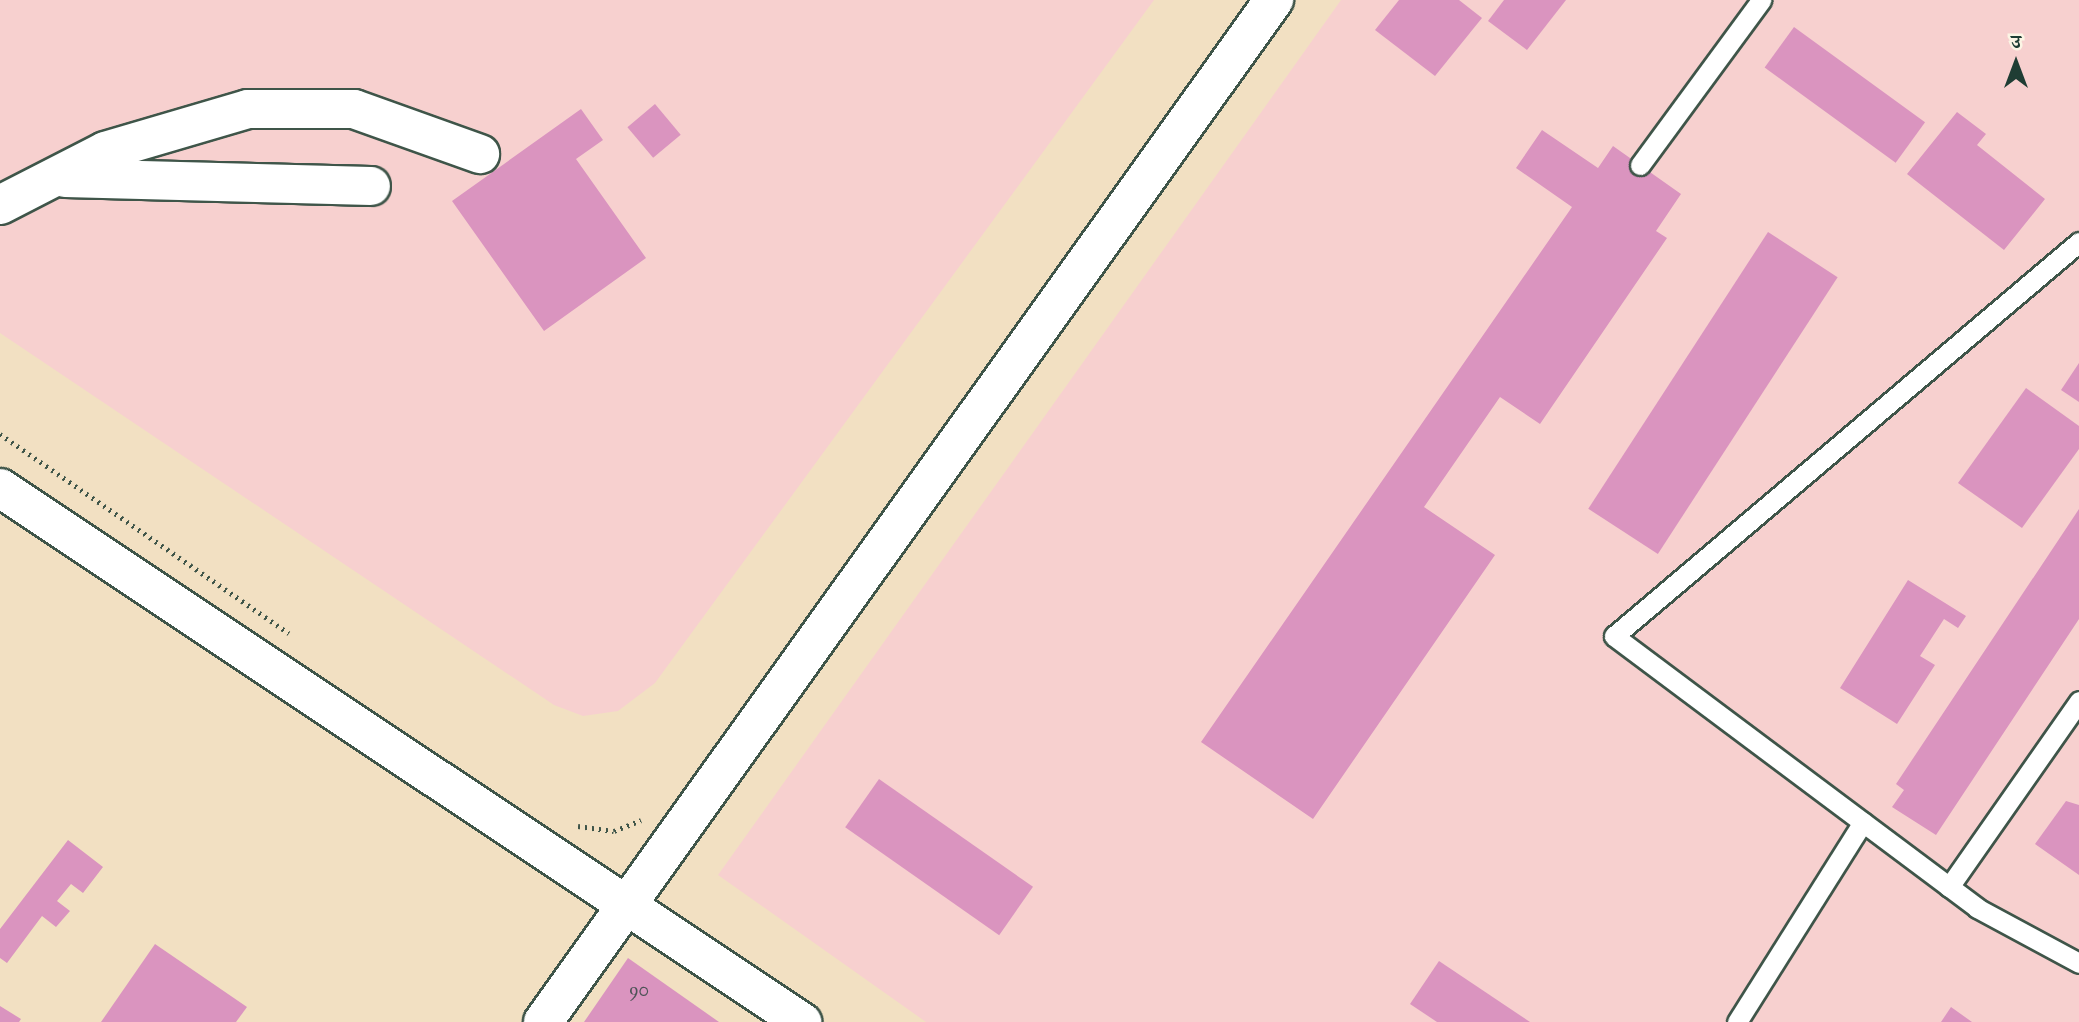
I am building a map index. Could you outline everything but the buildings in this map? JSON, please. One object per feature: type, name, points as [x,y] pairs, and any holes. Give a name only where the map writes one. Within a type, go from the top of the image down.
[{"type":"street","points":[[543,1022],[1274,0]]},
{"type":"street","points":[[0,205],[105,151],[248,109],[354,109],[480,154]]},
{"type":"street","points":[[49,180],[97,175],[371,186]]},
{"type":"street","points":[[0,488],[627,901],[802,1022]]},
{"type":"lane","points":[[1640,165],[1761,0]]},
{"type":"lane","points":[[2079,242],[1614,636],[1949,887],[2079,963]]},
{"type":"lane","points":[[1949,887],[2079,701]]},
{"type":"lane","points":[[1737,1022],[1863,822]]},
{"type":"path","points":[[0,434],[298,638]]},
{"type":"path","points":[[573,824],[614,831],[646,817]]},
{"type":"shaded area","points":[[0,0],[1154,0],[655,683],[618,711],[583,716],[554,705],[0,333]]},
{"type":"shaded area","points":[[1341,0],[2079,0],[2079,1022],[926,1022],[718,875]]}]
